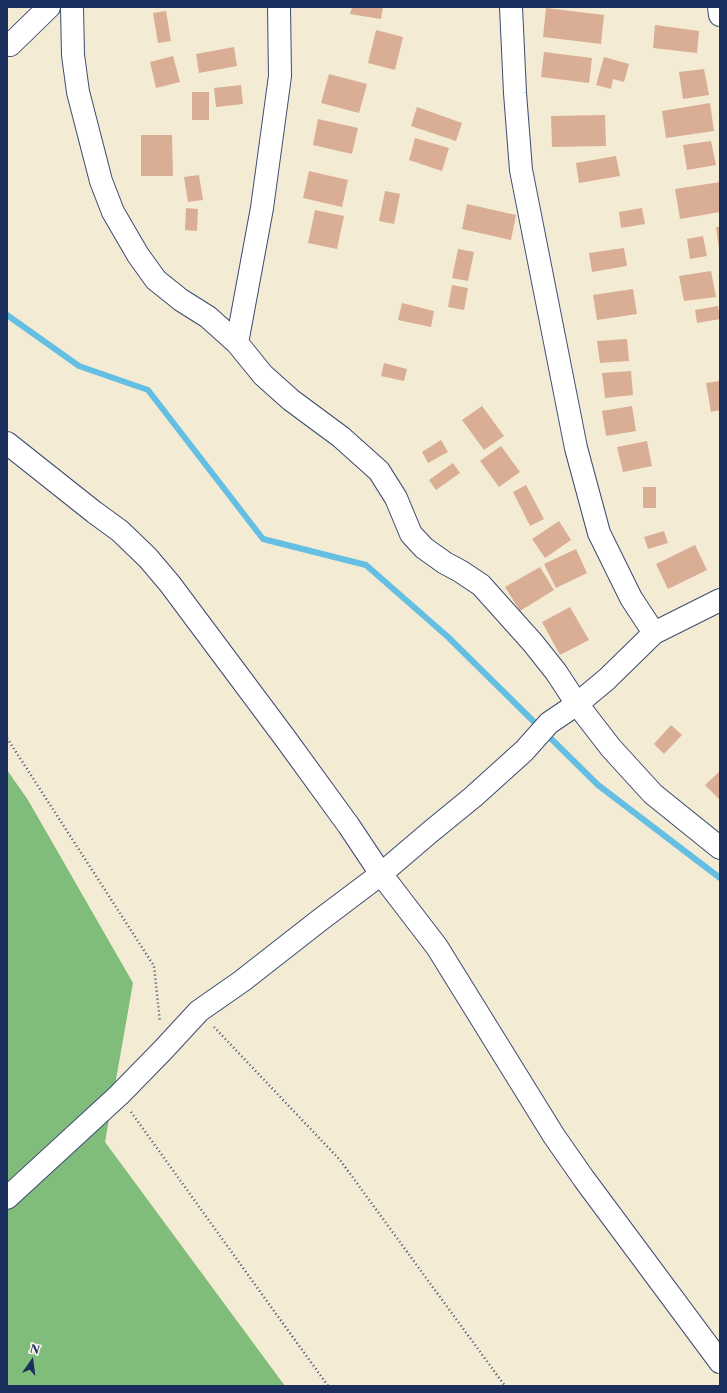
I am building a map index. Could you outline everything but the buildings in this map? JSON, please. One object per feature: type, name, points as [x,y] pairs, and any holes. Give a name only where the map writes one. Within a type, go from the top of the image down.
[{"type":"street","points":[[7,42],[10,45],[49,7]]},
{"type":"street","points":[[72,7],[72,55],[78,92],[101,181],[113,212],[138,255],[156,280],[181,300],[208,317],[237,343],[263,375],[291,400],[341,438],[379,471],[396,498],[411,534],[434,556],[482,585],[538,649],[556,672],[577,704],[611,748],[653,794],[720,848]]},
{"type":"street","points":[[237,343],[262,208],[280,76],[279,7]]},
{"type":"street","points":[[511,7],[515,93],[521,170],[576,448],[599,533],[631,598],[654,633]]},
{"type":"street","points":[[719,7],[720,15]]},
{"type":"street","points":[[7,443],[94,512],[120,530],[148,558],[170,584],[349,826],[381,874],[437,947],[554,1136],[584,1179],[720,1362]]},
{"type":"street","points":[[7,1198],[119,1095],[199,1011],[242,981],[381,874],[473,797],[524,751],[549,723],[577,704],[607,679],[654,633],[720,600]]},
{"type":"path","points":[[7,738],[154,966],[163,1050]]},
{"type":"path","points":[[199,1011],[340,1160],[505,1386]]},
{"type":"path","points":[[119,1095],[328,1386]]},
{"type":"green space","points":[[7,770],[28,800],[133,983],[105,1142],[285,1386],[7,1386]]},
{"type":"waterway","points":[[7,315],[79,366],[148,390],[263,539],[366,565],[448,637],[598,785],[720,878]]}]
